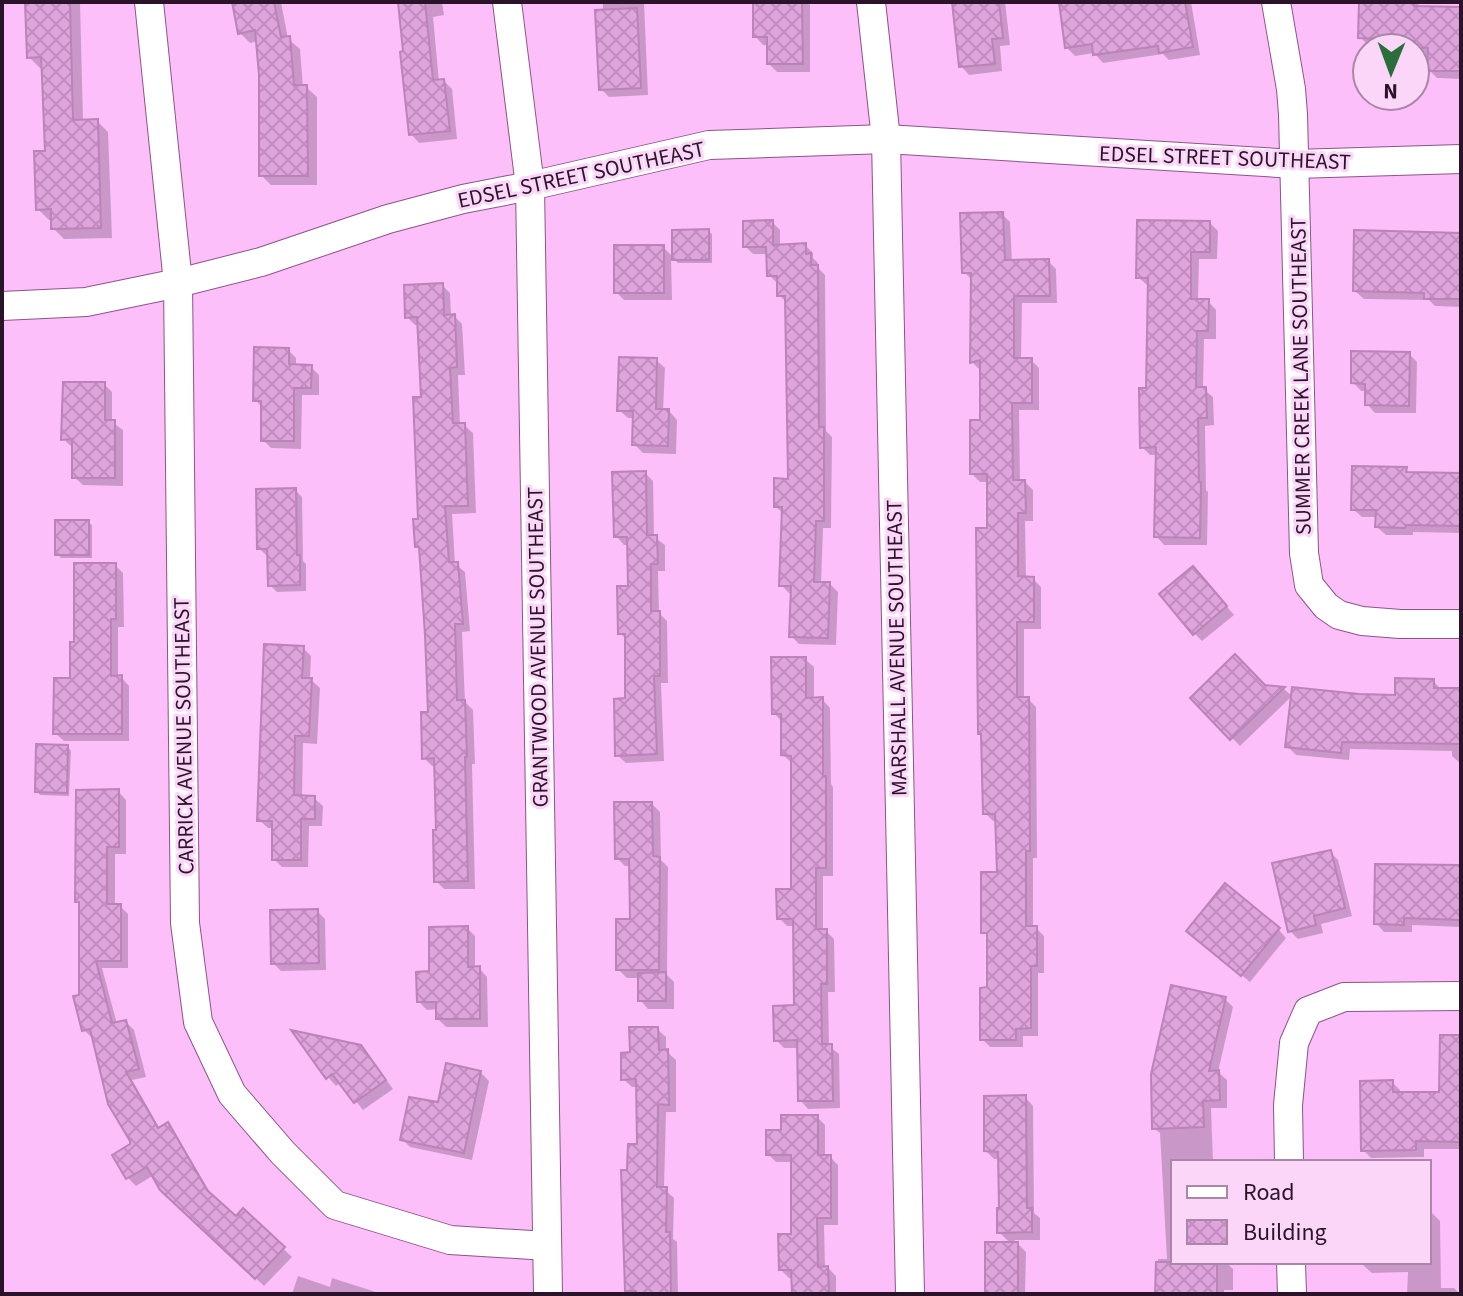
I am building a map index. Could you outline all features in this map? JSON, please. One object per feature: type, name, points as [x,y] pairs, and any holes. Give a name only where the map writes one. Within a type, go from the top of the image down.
[{"type":"street","name":"CARRICK AVENUE SOUTHEAST","points":[[149,2],[178,283],[185,923],[198,1022],[232,1094],[283,1153],[335,1205],[450,1240],[547,1246]]},
{"type":"street","name":"GRANTWOOD AVENUE SOUTHEAST","points":[[507,2],[530,186],[548,1294]]},
{"type":"street","name":"MARSHALL AVENUE SOUTHEAST","points":[[871,2],[886,139],[910,1294]]},
{"type":"street","name":"SUMMER CREEK LANE SOUTHEAST","points":[[1276,2],[1291,89],[1304,553],[1309,585],[1326,606],[1339,615],[1362,621],[1461,624]]},
{"type":"street","name":"EDSEL STREET SOUTHEAST","points":[[2,306],[86,302],[178,283],[261,262],[388,219],[463,199],[709,145],[886,139],[1295,164],[1461,159]]},
{"type":"street","points":[[1289,1160],[1288,1105],[1294,1043],[1308,1011],[1344,997],[1461,996]]},
{"type":"street","points":[[1291,1264],[1292,1294]]},
{"type":"building","points":[[25,2],[70,2],[73,120],[98,119],[101,228],[51,229],[51,209],[36,210],[34,151],[45,151],[41,57],[27,58]]},
{"type":"building","points":[[232,2],[274,2],[281,37],[290,36],[294,85],[307,85],[308,176],[259,176],[259,75],[255,30],[238,34]]},
{"type":"building","points":[[398,2],[425,2],[433,80],[444,79],[450,131],[409,135]]},
{"type":"building","points":[[753,2],[802,2],[803,64],[767,64],[767,37],[753,37]]},
{"type":"building","points":[[952,2],[999,2],[1003,38],[992,39],[995,64],[959,67]]},
{"type":"building","points":[[1059,2],[1185,2],[1193,47],[1159,53],[1158,46],[1093,55],[1092,44],[1065,48]]},
{"type":"building","points":[[1359,2],[1414,2],[1414,6],[1461,7],[1461,71],[1431,71],[1431,32],[1358,32]]},
{"type":"building","points":[[637,8],[641,88],[599,90],[595,10]]},
{"type":"building","points":[[1003,212],[1005,260],[1049,259],[1050,296],[1014,296],[1014,358],[1032,358],[1032,403],[1012,403],[1013,480],[1025,480],[1026,513],[1018,513],[1018,576],[1034,577],[1034,622],[1017,622],[1017,697],[1029,697],[1030,851],[1026,851],[1026,926],[1037,926],[1037,966],[1031,966],[1031,1028],[1016,1029],[1016,1040],[980,1040],[980,988],[987,987],[987,933],[981,933],[981,872],[997,872],[995,814],[983,814],[981,734],[978,734],[976,528],[987,528],[987,474],[970,474],[970,420],[980,420],[980,360],[970,363],[971,273],[962,273],[960,213]]},
{"type":"building","points":[[773,220],[773,245],[806,243],[806,254],[811,253],[811,265],[818,265],[819,427],[824,427],[824,521],[816,521],[814,582],[830,582],[828,638],[789,637],[791,586],[779,586],[782,507],[774,507],[774,478],[788,479],[785,296],[777,296],[777,276],[767,276],[766,247],[743,247],[743,221]]},
{"type":"building","points":[[1137,220],[1210,221],[1210,252],[1191,252],[1191,299],[1209,299],[1208,331],[1197,331],[1196,387],[1206,387],[1207,418],[1198,418],[1200,538],[1154,537],[1156,447],[1140,448],[1139,388],[1146,388],[1148,278],[1136,278]]},
{"type":"building","points":[[709,229],[709,260],[672,260],[672,230]]},
{"type":"building","points":[[1354,230],[1461,233],[1461,299],[1424,299],[1424,293],[1353,291]]},
{"type":"building","points":[[614,245],[664,245],[664,293],[614,293]]},
{"type":"building","points":[[443,283],[444,315],[455,314],[457,367],[450,368],[453,423],[465,423],[468,506],[445,506],[449,562],[458,562],[463,624],[455,624],[457,700],[465,700],[468,881],[434,882],[434,758],[422,759],[421,712],[428,712],[419,547],[415,547],[413,519],[418,519],[413,397],[421,397],[417,317],[405,318],[404,285]]},
{"type":"building","points":[[254,347],[289,348],[289,364],[312,365],[311,388],[294,388],[294,441],[261,441],[261,401],[253,401]]},
{"type":"building","points":[[1351,351],[1410,352],[1409,406],[1365,405],[1365,384],[1351,383]]},
{"type":"building","points":[[619,357],[657,358],[656,409],[669,409],[668,446],[632,445],[633,411],[617,411]]},
{"type":"building","points":[[63,382],[105,382],[105,420],[115,420],[115,478],[72,478],[72,439],[61,440]]},
{"type":"building","points":[[1352,466],[1407,467],[1406,472],[1461,473],[1461,526],[1375,527],[1376,510],[1351,510]]},
{"type":"building","points":[[646,471],[647,535],[657,535],[658,564],[651,564],[651,611],[660,611],[660,676],[654,676],[657,754],[615,756],[614,699],[625,698],[625,634],[618,634],[617,586],[628,586],[627,537],[614,537],[612,472]]},
{"type":"building","points":[[296,488],[300,585],[268,586],[267,549],[257,549],[256,489]]},
{"type":"building","points":[[55,520],[89,520],[89,555],[55,555]]},
{"type":"building","points":[[74,563],[116,563],[116,619],[111,619],[111,676],[122,675],[122,734],[53,734],[54,678],[70,678],[70,642],[74,642]]},
{"type":"building","points":[[1193,566],[1227,606],[1193,635],[1159,594]]},
{"type":"building","points":[[264,644],[304,646],[302,678],[312,678],[309,736],[295,736],[294,795],[315,796],[315,819],[301,819],[301,860],[272,860],[272,821],[257,821]]},
{"type":"building","points":[[1235,654],[1265,685],[1285,687],[1230,740],[1190,698]]},
{"type":"building","points":[[771,657],[806,657],[806,698],[823,697],[826,868],[816,868],[816,929],[827,929],[827,984],[821,984],[822,1044],[832,1044],[833,1101],[798,1101],[797,1040],[774,1041],[773,1006],[794,1005],[793,919],[777,919],[776,889],[791,889],[791,756],[781,755],[781,714],[772,714]]},
{"type":"building","points":[[1395,678],[1434,679],[1434,688],[1461,688],[1461,744],[1342,742],[1341,753],[1285,747],[1292,687],[1395,695]]},
{"type":"building","points":[[36,744],[68,745],[67,793],[35,792]]},
{"type":"building","points":[[119,789],[119,847],[107,847],[107,904],[121,904],[121,961],[96,961],[112,1023],[126,1020],[139,1069],[126,1072],[158,1128],[168,1122],[207,1190],[236,1216],[243,1208],[285,1247],[255,1279],[160,1190],[147,1167],[126,1179],[112,1155],[130,1141],[108,1104],[90,1029],[82,1031],[73,996],[79,995],[79,902],[75,902],[76,790]]},
{"type":"building","points":[[614,802],[652,802],[653,856],[660,857],[659,970],[616,970],[616,919],[630,919],[629,859],[615,859]]},
{"type":"building","points":[[1331,850],[1345,908],[1314,916],[1316,925],[1288,932],[1272,863]]},
{"type":"building","points":[[1375,864],[1461,865],[1461,920],[1404,918],[1404,925],[1374,924]]},
{"type":"building","points":[[1225,883],[1280,928],[1241,976],[1186,931]]},
{"type":"building","points":[[318,909],[319,963],[271,964],[270,910]]},
{"type":"building","points":[[468,926],[468,967],[480,966],[480,1019],[436,1019],[436,1002],[417,1002],[416,972],[429,971],[429,927]]},
{"type":"building","points":[[666,972],[666,1001],[638,1001],[638,973]]},
{"type":"building","points":[[1171,985],[1226,997],[1209,1071],[1219,1070],[1220,1100],[1203,1101],[1204,1127],[1152,1129],[1151,1074]]},
{"type":"building","points":[[629,1027],[658,1027],[659,1050],[668,1049],[669,1105],[658,1104],[657,1187],[667,1187],[666,1232],[670,1232],[671,1294],[625,1291],[621,1170],[627,1170],[628,1144],[637,1144],[636,1079],[621,1080],[621,1053],[630,1052]]},
{"type":"building","points":[[291,1030],[361,1045],[386,1080],[354,1103],[332,1074],[326,1079]]},
{"type":"building","points":[[1440,1035],[1461,1035],[1461,1142],[1416,1141],[1416,1150],[1361,1151],[1360,1081],[1393,1080],[1393,1092],[1439,1092]]},
{"type":"building","points":[[446,1063],[481,1071],[464,1153],[400,1140],[409,1097],[438,1102]]},
{"type":"building","points":[[1026,1095],[1027,1208],[1032,1208],[1032,1232],[997,1233],[998,1152],[984,1151],[984,1096]]},
{"type":"building","points":[[781,1115],[818,1115],[818,1155],[831,1155],[831,1218],[817,1218],[818,1267],[828,1266],[829,1294],[792,1294],[791,1270],[779,1270],[778,1234],[791,1234],[791,1155],[766,1155],[766,1130],[781,1130]]},
{"type":"building","points":[[985,1242],[1018,1242],[1018,1294],[985,1294]]},
{"type":"building","points":[[1156,1262],[1217,1264],[1217,1294],[1155,1294]]}]
